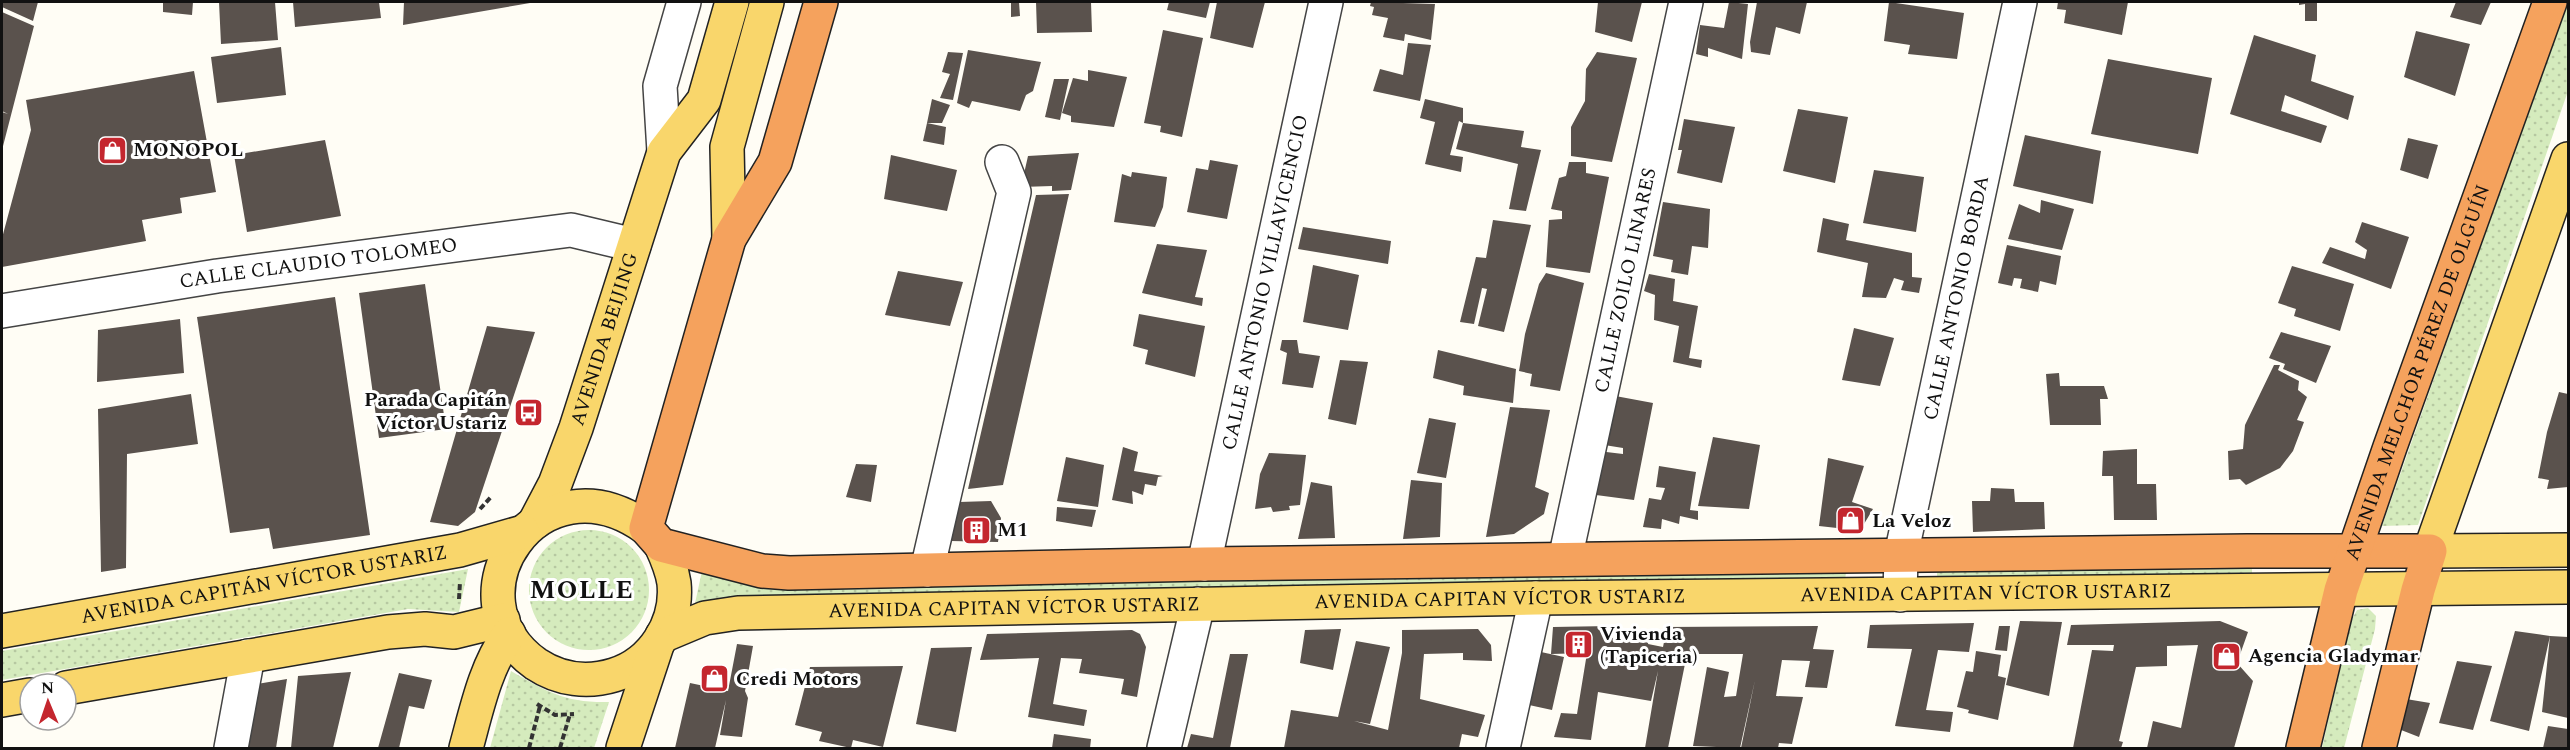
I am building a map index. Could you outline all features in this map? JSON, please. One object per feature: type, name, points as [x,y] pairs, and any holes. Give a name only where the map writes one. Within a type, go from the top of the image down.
[{"type":"highway","points":[[653,536],[729,239],[775,162],[821,2]]},
{"type":"highway","name":"AVENIDA MELCHOR PÉREZ DE OLGUÍN","points":[[2303,748],[2341,590],[2550,2]]},
{"type":"highway","name":"AVENIDA CAPITAN VÍCTOR USTARIZ","points":[[653,536],[762,571],[789,573],[1204,564],[2354,551]]},
{"type":"highway","points":[[2354,551],[2430,551],[2418,590],[2379,748]]},
{"type":"main road","name":"AVENIDA BEIJING","points":[[529,527],[555,484],[576,428],[663,152],[704,100],[732,2]]},
{"type":"main road","points":[[729,239],[727,147],[767,2]]},
{"type":"main road","points":[[2568,159],[2430,551],[2568,550]]},
{"type":"main road","points":[[623,748],[660,640],[670,620],[674,602],[674,584],[670,566],[653,536],[624,514],[600,506],[583,505],[550,513],[529,527],[513,545],[500,575],[500,606],[506,627],[528,658],[556,675],[588,680],[604,678],[627,670],[646,656],[660,640]]},
{"type":"main road","name":"AVENIDA CAPITÁN VÍCTOR USTARIZ","points":[[2,631],[460,550],[529,527]]},
{"type":"main road","points":[[2341,590],[2568,587]]},
{"type":"main road","name":"AVENIDA CAPITAN VÍCTOR USTARIZ","points":[[660,640],[705,618],[730,614],[1198,603],[2341,590]]},
{"type":"main road","points":[[78,686],[388,632],[425,629],[454,632],[506,627]]},
{"type":"main road","points":[[466,748],[487,673],[506,627]]},
{"type":"main road","points":[[2,700],[18,697]]},
{"type":"street","name":"AVENIDA BEIJING","points":[[663,152],[660,86],[684,2]]},
{"type":"street","name":"CALLE ANTONIO VILLAVICENCIO","points":[[1204,564],[1326,2]]},
{"type":"street","name":"CALLE ZOILO LINARES","points":[[1565,559],[1686,2]]},
{"type":"street","name":"CALLE ANTONIO BORDA","points":[[1900,595],[1901,555],[2020,2]]},
{"type":"street","points":[[927,570],[1014,192],[1002,162]]},
{"type":"street","name":"CALLE CLAUDIO TOLOMEO","points":[[2,311],[217,276],[572,230],[634,244]]},
{"type":"street","points":[[1503,748],[1536,598]]},
{"type":"street","points":[[1164,748],[1198,603]]},
{"type":"street","points":[[231,748],[248,656]]},
{"type":"path","points":[[529,748],[540,706]]},
{"type":"path","points":[[560,748],[570,714]]},
{"type":"green space","points":[[2567,2],[2568,91],[2418,525],[2382,526]]},
{"type":"green space","points":[[589,530],[612,535],[631,548],[644,567],[649,590],[644,613],[631,632],[612,645],[589,650],[566,645],[547,632],[534,613],[529,590],[534,567],[547,548],[566,535]]},
{"type":"green space","points":[[2252,564],[2252,575],[1937,580],[1937,569]]},
{"type":"green space","points":[[468,569],[459,612],[408,609],[48,672],[18,672],[18,677],[2,680],[2,651]]},
{"type":"green space","points":[[702,571],[742,584],[768,587],[1846,572],[1845,581],[694,608]]},
{"type":"green space","points":[[2368,608],[2376,616],[2375,629],[2344,748],[2322,748],[2351,621],[2357,610]]},
{"type":"green space","points":[[511,671],[557,695],[581,701],[609,702],[594,748],[490,748]]},
{"type":"building","points":[[2,2],[38,2],[33,21],[2,7]]},
{"type":"building","points":[[163,2],[193,2],[192,15],[163,12]]},
{"type":"building","points":[[219,2],[275,2],[278,40],[221,44]]},
{"type":"building","points":[[293,2],[379,2],[381,18],[295,27]]},
{"type":"building","points":[[404,2],[530,2],[530,3],[403,25]]},
{"type":"building","points":[[1011,2],[1019,2],[1020,16],[1011,17]]},
{"type":"building","points":[[1036,2],[1091,2],[1092,32],[1037,33]]},
{"type":"building","points":[[1169,2],[1210,2],[1206,18],[1167,10]]},
{"type":"building","points":[[1217,2],[1265,2],[1253,48],[1210,38]]},
{"type":"building","points":[[1371,2],[1435,4],[1431,40],[1405,34],[1404,41],[1383,37],[1388,18],[1372,15],[1374,7],[1370,6]]},
{"type":"building","points":[[1598,2],[1642,2],[1632,42],[1595,32]]},
{"type":"building","points":[[1729,2],[1748,4],[1742,59],[1708,48],[1708,57],[1696,54],[1700,25],[1724,28]]},
{"type":"building","points":[[1757,2],[1807,2],[1800,34],[1776,27],[1770,55],[1751,52],[1750,42]]},
{"type":"building","points":[[1889,2],[1964,13],[1957,59],[1908,54],[1910,45],[1884,41]]},
{"type":"building","points":[[2058,2],[2128,2],[2122,35],[2064,23],[2066,10],[2057,9]]},
{"type":"building","points":[[2299,2],[2317,2],[2317,21],[2305,21],[2305,4],[2299,5]]},
{"type":"building","points":[[2456,2],[2491,2],[2481,25],[2450,17]]},
{"type":"building","points":[[2,12],[34,26],[2,150],[2,112],[8,114],[2,111]]},
{"type":"building","points":[[1163,30],[1203,38],[1182,137],[1160,132],[1161,126],[1144,123]]},
{"type":"building","points":[[2416,31],[2470,44],[2455,96],[2404,77]]},
{"type":"building","points":[[2254,35],[2316,55],[2311,81],[2354,96],[2348,120],[2285,95],[2281,111],[2327,126],[2321,143],[2230,114]]},
{"type":"building","points":[[1408,43],[1431,45],[1420,101],[1373,91],[1380,69],[1403,75]]},
{"type":"building","points":[[281,47],[286,95],[217,103],[211,57]]},
{"type":"building","points":[[968,50],[1041,62],[1033,91],[1026,95],[1020,111],[972,101],[969,108],[957,103]]},
{"type":"building","points":[[948,52],[963,53],[953,100],[940,98],[950,74],[942,72]]},
{"type":"building","points":[[1597,52],[1637,58],[1612,162],[1571,156],[1571,127],[1585,101],[1586,69]]},
{"type":"building","points":[[2108,59],[2212,78],[2198,154],[2091,134]]},
{"type":"building","points":[[1088,70],[1127,77],[1114,127],[1071,122],[1071,116],[1062,113],[1073,78],[1088,81]]},
{"type":"building","points":[[194,71],[216,192],[180,198],[182,213],[142,220],[146,241],[2,267],[2,238],[31,130],[26,100]]},
{"type":"building","points":[[1054,79],[1069,79],[1060,120],[1045,117]]},
{"type":"building","points":[[932,99],[950,105],[942,123],[927,123]]},
{"type":"building","points":[[1425,99],[1463,108],[1463,123],[1459,121],[1450,155],[1463,157],[1461,172],[1425,164],[1435,122],[1420,118]]},
{"type":"building","points":[[1798,109],[1848,117],[1835,183],[1783,171]]},
{"type":"building","points":[[1684,119],[1735,127],[1722,183],[1677,173],[1682,150],[1678,150]]},
{"type":"building","points":[[927,123],[946,127],[944,145],[923,141]]},
{"type":"building","points":[[1463,123],[1524,131],[1521,147],[1541,150],[1526,211],[1509,209],[1518,164],[1456,149]]},
{"type":"building","points":[[2025,135],[2101,151],[2093,204],[2013,186]]},
{"type":"building","points":[[2408,138],[2438,145],[2428,179],[2400,170]]},
{"type":"building","points":[[325,140],[341,216],[247,232],[234,155]]},
{"type":"building","points":[[1079,153],[1071,190],[1052,191],[1052,186],[1021,187],[1028,156]]},
{"type":"building","points":[[891,155],[957,170],[947,211],[884,199]]},
{"type":"building","points":[[1210,160],[1238,165],[1227,219],[1187,212],[1196,168],[1208,170]]},
{"type":"building","points":[[1569,162],[1586,162],[1586,173],[1609,177],[1590,273],[1546,267],[1549,220],[1562,219],[1562,211],[1551,209],[1559,178],[1566,176]]},
{"type":"building","points":[[1874,170],[1924,177],[1916,232],[1863,223]]},
{"type":"building","points":[[1132,172],[1167,177],[1163,207],[1155,227],[1114,222],[1122,174],[1131,177]]},
{"type":"building","points":[[1069,194],[1003,485],[968,489],[1036,195]]},
{"type":"building","points":[[2041,200],[2074,209],[2062,250],[2008,239],[2019,204],[2040,213]]},
{"type":"building","points":[[1663,202],[1710,209],[1708,248],[1692,246],[1688,275],[1671,272],[1673,260],[1653,256]]},
{"type":"building","points":[[1823,218],[1849,224],[1846,240],[1912,253],[1912,277],[1922,278],[1919,293],[1901,290],[1904,281],[1894,278],[1886,298],[1862,297],[1868,263],[1817,252]]},
{"type":"building","points":[[1493,220],[1531,225],[1504,332],[1478,326],[1487,289],[1482,288],[1474,324],[1460,322],[1476,257],[1486,258]]},
{"type":"building","points":[[2362,222],[2409,237],[2391,289],[2322,263],[2330,247],[2365,259],[2367,250],[2355,242]]},
{"type":"building","points":[[1303,227],[1391,241],[1388,264],[1298,249]]},
{"type":"building","points":[[1157,244],[1207,250],[1195,297],[1203,298],[1202,306],[1142,293]]},
{"type":"building","points":[[2007,245],[2061,256],[2056,285],[2040,281],[2038,292],[2020,288],[2022,279],[2014,278],[2012,286],[1998,283]]},
{"type":"building","points":[[1313,265],[1359,275],[1348,330],[1303,322]]},
{"type":"building","points":[[2292,266],[2354,284],[2340,331],[2294,316],[2296,309],[2278,303]]},
{"type":"building","points":[[898,271],[963,282],[950,326],[885,315]]},
{"type":"building","points":[[1546,273],[1584,283],[1560,391],[1530,386],[1532,374],[1519,371],[1525,334],[1539,284]]},
{"type":"building","points":[[1649,274],[1675,279],[1673,301],[1698,306],[1689,358],[1702,360],[1701,368],[1673,362],[1679,326],[1654,320],[1655,295],[1644,291]]},
{"type":"building","points":[[425,284],[446,429],[379,438],[359,293]]},
{"type":"building","points":[[335,297],[370,535],[273,549],[269,528],[230,533],[197,317]]},
{"type":"building","points":[[1139,314],[1205,326],[1195,377],[1145,364],[1148,350],[1133,346]]},
{"type":"building","points":[[180,319],[184,373],[97,382],[98,330]]},
{"type":"building","points":[[487,326],[535,332],[475,512],[458,526],[430,522]]},
{"type":"building","points":[[1854,328],[1894,338],[1880,386],[1842,380]]},
{"type":"building","points":[[2281,332],[2331,346],[2316,383],[2283,369],[2285,364],[2269,358]]},
{"type":"building","points":[[1282,340],[1297,340],[1299,353],[1320,356],[1313,388],[1282,384],[1287,353],[1280,350]]},
{"type":"building","points":[[1438,350],[1516,369],[1513,403],[1463,395],[1464,386],[1433,378]]},
{"type":"building","points":[[1340,360],[1368,362],[1356,425],[1328,419]]},
{"type":"building","points":[[2274,365],[2280,365],[2278,370],[2299,381],[2298,390],[2307,397],[2297,420],[2304,422],[2293,451],[2280,468],[2246,485],[2240,479],[2229,480],[2228,451],[2243,449],[2245,425]]},
{"type":"building","points":[[2059,373],[2060,386],[2104,386],[2108,399],[2100,399],[2101,425],[2050,425],[2046,374]]},
{"type":"building","points":[[2559,392],[2568,394],[2568,487],[2547,489],[2549,480],[2538,478],[2547,432]]},
{"type":"building","points":[[191,394],[198,444],[127,454],[126,568],[101,572],[98,409]]},
{"type":"building","points":[[1610,395],[1653,403],[1634,500],[1596,495],[1591,486],[1598,451],[1623,454],[1623,448],[1598,444]]},
{"type":"building","points":[[1510,407],[1550,410],[1535,487],[1549,493],[1544,514],[1514,534],[1486,537]]},
{"type":"building","points":[[1429,418],[1456,423],[1446,478],[1417,473]]},
{"type":"building","points":[[1713,437],[1760,445],[1749,509],[1698,506]]},
{"type":"building","points":[[1123,447],[1138,452],[1134,471],[1163,476],[1158,477],[1156,486],[1145,484],[1143,495],[1132,491],[1133,504],[1112,500]]},
{"type":"building","points":[[2137,449],[2137,484],[2156,484],[2157,520],[2114,520],[2113,476],[2102,476],[2103,451]]},
{"type":"building","points":[[1269,453],[1306,455],[1300,505],[1289,506],[1290,510],[1273,512],[1271,507],[1255,509],[1260,474]]},
{"type":"building","points":[[1066,457],[1104,465],[1098,507],[1057,501]]},
{"type":"building","points":[[1828,458],[1864,466],[1852,502],[1873,509],[1864,524],[1846,529],[1819,526]]},
{"type":"building","points":[[856,464],[877,465],[871,502],[846,497]]},
{"type":"building","points":[[1659,466],[1696,472],[1690,510],[1698,511],[1698,520],[1680,516],[1679,524],[1662,519],[1661,529],[1643,527],[1649,498],[1661,500],[1665,488],[1656,487]]},
{"type":"building","points":[[1411,480],[1442,483],[1440,537],[1403,539]]},
{"type":"building","points":[[1311,482],[1332,486],[1335,538],[1298,539]]},
{"type":"building","points":[[1991,488],[2014,489],[2015,502],[2044,502],[2045,529],[1973,532],[1972,501],[1990,501]]},
{"type":"building","name":"M1","points":[[991,501],[1001,518],[998,542],[951,541],[959,502]]},
{"type":"building","points":[[1057,507],[1096,510],[1092,527],[1056,521]]},
{"type":"building","points":[[2020,621],[2062,622],[2049,696],[2006,685]]},
{"type":"building","points":[[2220,621],[2248,632],[2237,663],[2253,681],[2234,748],[2147,748],[2153,721],[2181,728],[2198,645],[2167,646],[2167,666],[2136,667],[2119,741],[2123,742],[2121,748],[2073,748],[2092,650],[2113,651],[2114,645],[2067,645],[2071,625]]},
{"type":"building","points":[[1974,623],[1969,652],[1938,650],[1926,710],[1953,712],[1950,732],[1895,726],[1912,649],[1867,648],[1870,625]]},
{"type":"building","points":[[1610,626],[1608,637],[1630,641],[1632,634],[1649,638],[1648,644],[1663,647],[1667,627],[1818,626],[1813,649],[1834,650],[1827,688],[1805,687],[1810,661],[1782,660],[1776,696],[1803,697],[1792,744],[1779,743],[1778,748],[1741,748],[1755,680],[1740,748],[1693,746],[1707,667],[1729,672],[1724,697],[1736,696],[1743,654],[1687,654],[1668,748],[1645,748],[1658,671],[1651,701],[1598,692],[1591,740],[1554,737],[1561,713],[1577,714],[1587,653],[1551,654],[1553,627]]},
{"type":"building","points":[[1999,626],[2010,626],[2007,651],[1995,650]]},
{"type":"building","points":[[1341,629],[1333,670],[1300,663],[1305,630]]},
{"type":"building","points":[[1478,629],[1491,645],[1492,661],[1463,660],[1463,653],[1424,654],[1420,699],[1485,715],[1478,737],[1462,734],[1459,748],[1284,748],[1291,710],[1338,717],[1356,641],[1390,647],[1370,724],[1354,721],[1388,730],[1402,653],[1402,630]]},
{"type":"building","points":[[1132,630],[1140,634],[1146,647],[1137,697],[1121,694],[1124,679],[1079,673],[1082,659],[1061,658],[1053,704],[1087,710],[1084,726],[1028,717],[1039,658],[980,660],[987,634]]},
{"type":"building","points":[[2515,631],[2550,636],[2529,731],[2490,721]]},
{"type":"building","points":[[2550,636],[2568,637],[2568,718],[2542,712]]},
{"type":"building","points":[[737,644],[753,646],[745,691],[748,698],[742,737],[720,735],[726,700],[715,748],[675,748],[690,683],[728,691]]},
{"type":"building","points":[[972,647],[956,732],[916,724],[931,648]]},
{"type":"building","points":[[1976,651],[2001,655],[1998,676],[2006,678],[1998,720],[1968,713],[1969,710],[1957,707],[1966,671],[1973,672]]},
{"type":"building","points":[[1541,652],[1564,657],[1552,710],[1529,705]]},
{"type":"building","points":[[1230,654],[1248,654],[1230,748],[1187,748],[1191,734],[1213,738]]},
{"type":"building","points":[[2457,661],[2492,666],[2473,730],[2439,723]]},
{"type":"building","points":[[903,666],[883,747],[853,740],[851,748],[819,741],[822,732],[795,725],[810,667]]},
{"type":"building","points":[[351,672],[333,748],[291,748],[298,676]]},
{"type":"building","points":[[399,673],[432,680],[424,709],[409,706],[399,748],[378,748]]},
{"type":"building","points":[[287,679],[276,748],[235,748],[245,686]]},
{"type":"building","points":[[2406,699],[2430,703],[2419,737],[2396,728]]},
{"type":"building","points":[[2548,726],[2568,729],[2568,748],[2543,748]]},
{"type":"building","points":[[1054,734],[1091,739],[1090,748],[1052,748]]},
{"type":"place","name":"MONOPOL","points":[[112,150]]},
{"type":"place","name":"Parada Capitán Víctor Ustariz","points":[[528,412]]},
{"type":"place","name":"La Veloz","points":[[1851,521]]},
{"type":"place","name":"M1","points":[[976,530]]},
{"type":"place","name":"Vivienda (Tapiceria)","points":[[1579,645]]},
{"type":"place","name":"Agencia Gladymar","points":[[2227,656]]},
{"type":"place","name":"Credi Motors","points":[[715,679]]},
{"type":"district","name":"MOLLE","points":[[582,590]]}]
